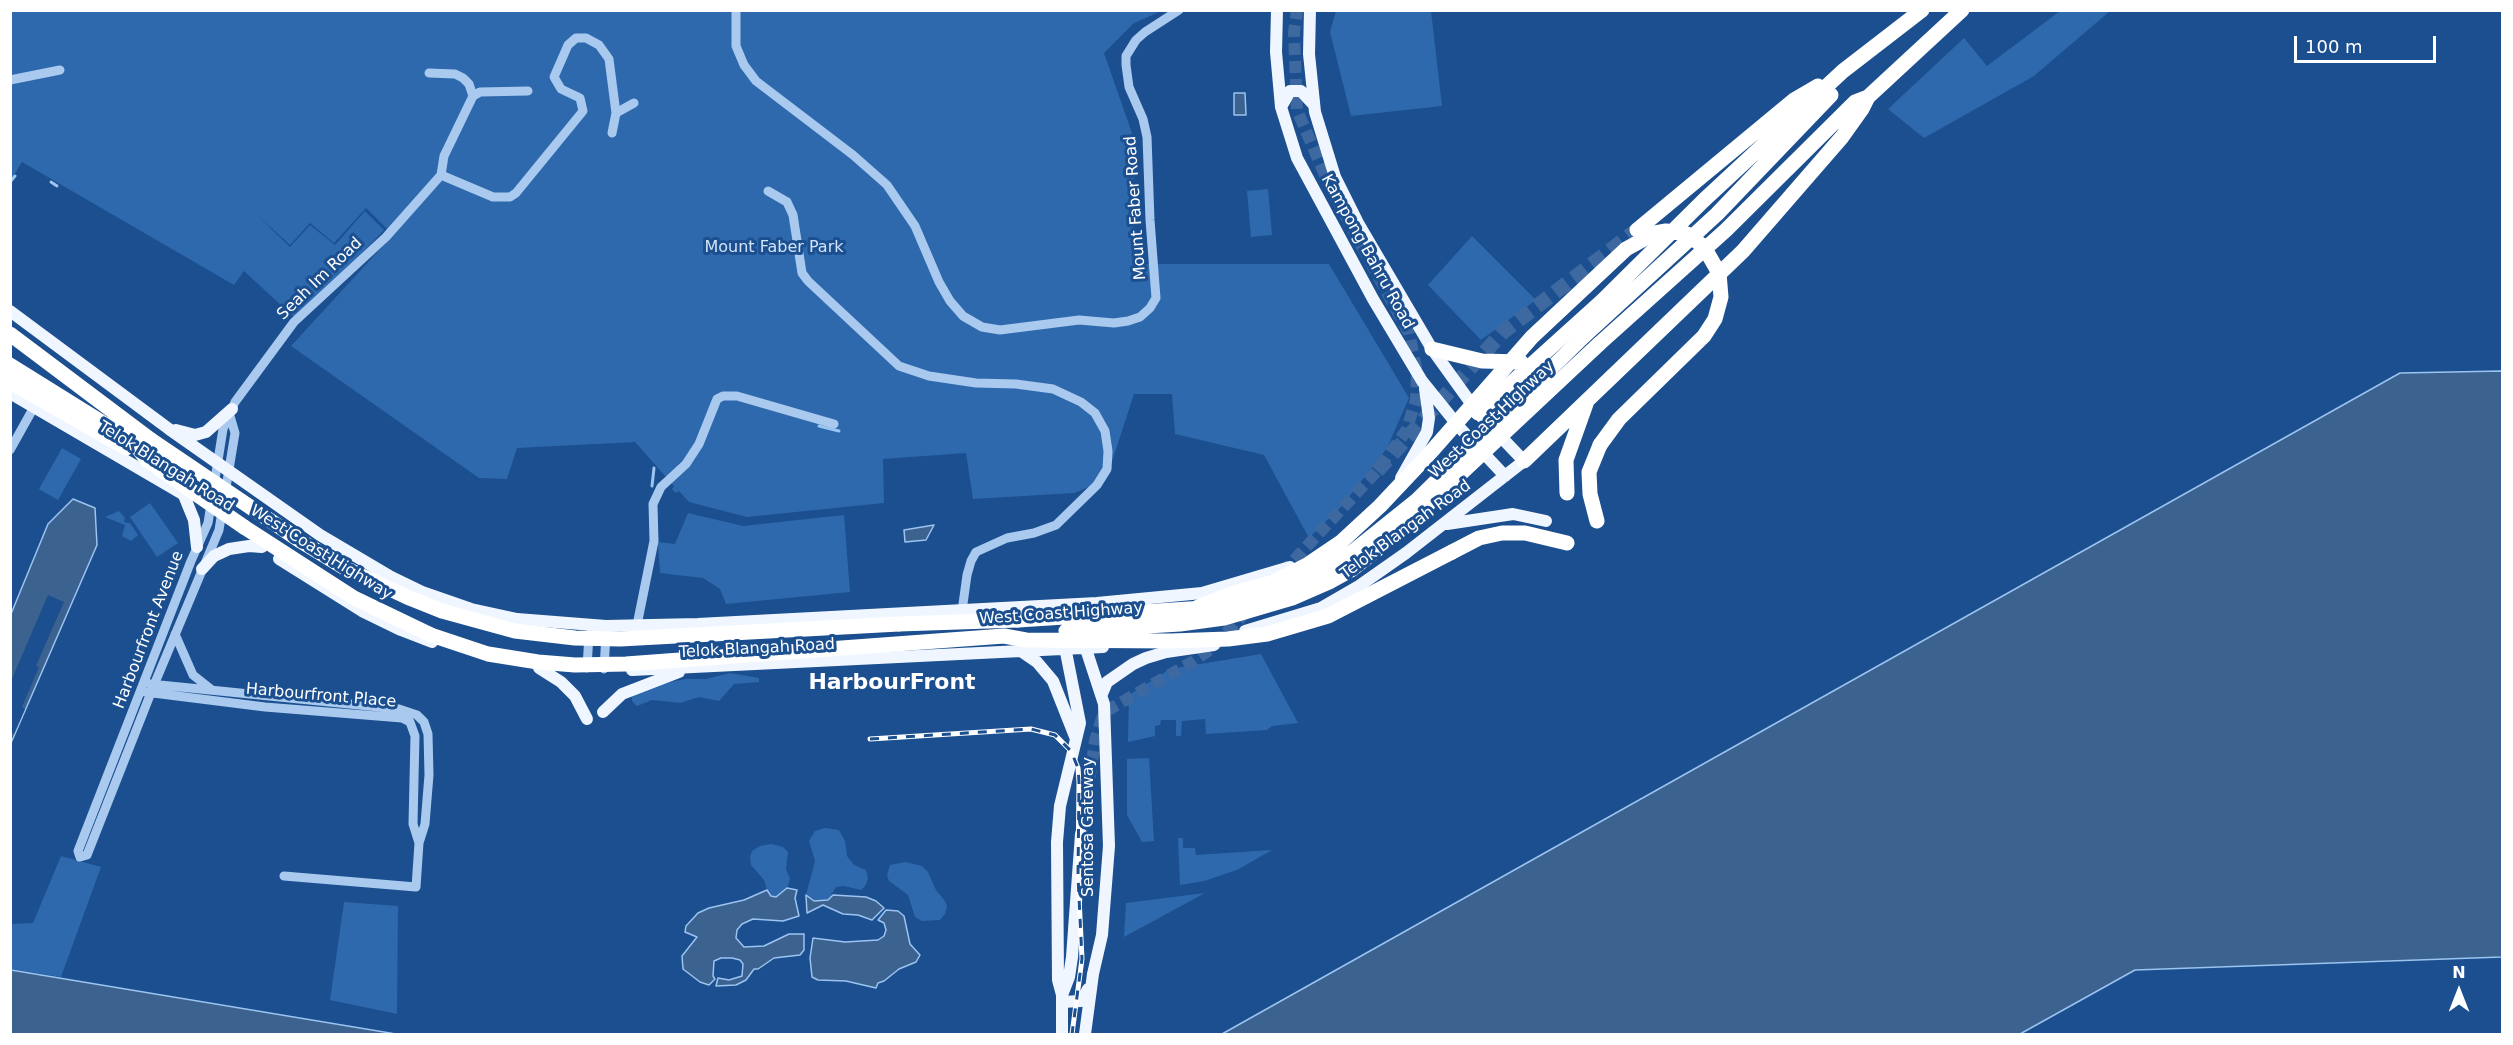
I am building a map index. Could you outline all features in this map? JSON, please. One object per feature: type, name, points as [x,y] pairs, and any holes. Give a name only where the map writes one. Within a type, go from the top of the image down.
[{"type":"highway","points":[[1478,413],[1602,301],[1704,200],[1843,71],[1922,10]]},
{"type":"highway","name":"West Coast Highway","points":[[10,356],[151,440],[299,540],[345,568],[442,611],[515,631],[575,638],[620,639],[1030,619],[1235,605],[1278,592],[1313,575],[1351,553],[1417,500],[1584,336],[1682,248],[1826,100],[1922,10]]},
{"type":"highway","name":"West Coast Highway","points":[[10,382],[147,460],[278,550],[354,598],[431,636],[488,654],[538,662],[626,664],[1201,622],[1255,610],[1292,598],[1331,581],[1351,570],[1393,537],[1599,344],[1726,230],[1855,102],[1868,97],[1962,10]]},
{"type":"highway","points":[[1637,230],[1794,100],[1843,71]]},
{"type":"highway","points":[[1524,461],[1743,251],[1842,138],[1868,97]]},
{"type":"highway","points":[[1198,607],[1231,594],[1274,582],[1308,565],[1341,542],[1415,468],[1532,338],[1626,249],[1655,233],[1666,231],[1687,234],[1711,255],[1719,273],[1721,297],[1716,319],[1704,336],[1618,419],[1600,446],[1589,472],[1590,494],[1597,521]]},
{"type":"highway","points":[[10,334],[151,440]]},
{"type":"highway","points":[[1432,349],[1482,361],[1535,360]]},
{"type":"highway","points":[[10,365],[124,436],[147,460]]},
{"type":"highway","points":[[1567,493],[1565,470],[1568,450],[1588,400]]},
{"type":"highway","points":[[1004,636],[1026,640],[1172,641],[1228,639],[1267,634],[1348,608],[1479,538],[1502,533],[1526,533],[1567,543]]},
{"type":"main road","name":"Kampong Bahru Road","points":[[1277,10],[1276,52],[1281,107],[1289,136],[1302,166],[1373,299],[1422,381],[1460,428],[1505,476]]},
{"type":"main road","name":"Kampong Bahru Road","points":[[1310,10],[1309,54],[1314,105],[1335,177],[1358,224],[1432,349],[1478,413],[1524,461]]},
{"type":"main road","points":[[1281,107],[1290,91],[1301,91],[1314,105]]},
{"type":"main road","name":"Telok Blangah Road","points":[[10,311],[169,429],[320,535],[391,577],[422,592],[471,609],[517,619],[590,626],[698,624],[962,611],[1113,602],[1202,593],[1280,571],[1319,553],[1341,537],[1399,482],[1478,413]]},
{"type":"main road","points":[[1399,482],[1427,432],[1428,406],[1422,381]]},
{"type":"main road","name":"Telok Blangah Road","points":[[10,393],[183,493],[341,599],[401,630],[463,652],[511,664],[539,668],[604,671],[1064,650],[1223,636],[1266,626],[1321,608],[1339,599],[1376,575],[1524,461]]},
{"type":"main road","points":[[169,429],[195,435],[206,432],[231,413]]},
{"type":"main road","points":[[183,493],[194,520],[197,547]]},
{"type":"main road","points":[[1443,525],[1513,514],[1546,521]]},
{"type":"main road","points":[[202,569],[214,556],[229,549],[262,547]]},
{"type":"main road","points":[[1064,650],[1065,632],[1113,602]]},
{"type":"main road","points":[[1035,607],[1050,612],[1073,625]]},
{"type":"main road","points":[[698,624],[687,632],[684,645],[687,658],[699,668]]},
{"type":"main road","name":"Sentosa Gateway","points":[[1073,625],[1080,632],[1102,694],[1108,790],[1109,846],[1102,935],[1093,974],[1085,1035]]},
{"type":"main road","points":[[1102,694],[1107,682],[1146,658],[1166,652],[1244,640],[1257,634],[1266,626]]},
{"type":"main road","name":"Sentosa Gateway","points":[[1062,1035],[1062,999],[1058,980],[1057,842],[1060,806],[1080,723],[1064,650]]},
{"type":"main road","points":[[1021,651],[1037,662],[1053,681],[1077,740]]},
{"type":"main road","points":[[539,668],[561,682],[575,696],[587,719]]},
{"type":"main road","points":[[603,712],[622,694],[686,669]]},
{"type":"main road","points":[[1081,834],[1072,957],[1062,999],[1080,1002],[1085,998],[1093,974]]},
{"type":"street","name":"Mount Faber Road","points":[[736,10],[736,46],[744,65],[756,81],[771,95],[853,154],[887,185],[915,226],[944,291],[963,316],[982,327],[1000,330],[1079,320],[1114,323],[1140,317],[1156,298],[1147,137],[1143,119],[1129,87],[1126,56],[1136,40],[1179,10]]},
{"type":"street","points":[[441,175],[493,197],[510,197],[516,194],[582,111],[580,98],[561,89],[554,77],[568,45],[576,38],[586,38],[605,51],[611,68],[616,113],[612,133]]},
{"type":"street","points":[[10,80],[60,70]]},
{"type":"street","points":[[429,74],[455,74],[469,84],[473,96],[480,92],[528,91]]},
{"type":"street","name":"Seah Im Road","points":[[231,413],[250,380],[294,322],[386,237],[441,175],[444,156],[473,96]]},
{"type":"street","points":[[616,113],[634,103]]},
{"type":"street","points":[[768,191],[788,202],[793,215],[802,273],[899,366],[929,376],[976,383],[1016,384],[1053,389],[1081,402],[1095,413],[1105,431],[1108,451],[1107,470],[1097,485],[1056,525],[1034,533],[1007,538],[976,552],[971,561],[962,611]]},
{"type":"street","points":[[637,625],[654,541],[652,504],[661,487],[680,472],[695,451],[717,399],[731,395],[738,396],[834,424]]},
{"type":"street","points":[[10,450],[34,407]]},
{"type":"street","points":[[222,520],[236,433],[231,413]]},
{"type":"street","name":"Harbourfront Avenue","points":[[83,853],[208,523],[223,429],[231,413]]},
{"type":"street","name":"Harbourfront Avenue","points":[[147,688],[175,634],[222,520]]},
{"type":"street","points":[[587,670],[590,626]]},
{"type":"street","points":[[604,671],[606,626]]},
{"type":"street","points":[[175,634],[194,675],[212,690]]},
{"type":"street","name":"Harbourfront Place","points":[[147,688],[212,690],[385,708],[417,715],[427,728],[429,747],[426,815],[419,843],[416,887],[284,876]]},
{"type":"street","name":"Harbourfront Place","points":[[147,688],[265,707],[402,718],[411,722],[416,736],[413,824],[419,843]]},
{"type":"green space","name":"Mount Faber Park","points":[[11,11],[1157,11],[1134,23],[1104,53],[1134,139],[1133,264],[1329,264],[1409,398],[1387,448],[1342,506],[1309,538],[1264,455],[1175,434],[1172,394],[1134,394],[1106,480],[1074,493],[973,499],[966,453],[883,459],[884,503],[747,517],[689,502],[679,491],[676,493],[672,489],[674,486],[635,442],[517,448],[507,479],[479,478],[291,346],[393,235],[366,208],[334,243],[310,223],[290,245],[255,213],[290,247],[310,225],[335,245],[365,211],[384,230],[298,321],[244,271],[234,285],[22,162],[11,180]]},
{"type":"green space","points":[[1336,11],[1431,11],[1442,106],[1351,116],[1330,32]]},
{"type":"green space","points":[[2060,11],[2110,11],[2034,76],[1924,138],[1888,109],[1964,38],[1987,66]]},
{"type":"green space","points":[[1268,189],[1272,235],[1251,237],[1247,191]]},
{"type":"green space","points":[[1472,236],[1536,300],[1481,340],[1428,285]]},
{"type":"green space","points":[[62,448],[81,459],[58,500],[39,489]]},
{"type":"green space","points":[[150,503],[178,543],[157,557],[130,517]]},
{"type":"green space","points":[[119,511],[125,518],[124,522],[130,523],[138,535],[131,541],[122,536],[125,525],[105,517]]},
{"type":"green space","points":[[688,513],[743,526],[844,515],[850,592],[726,604],[720,589],[703,578],[660,573],[658,542],[675,544]]},
{"type":"green space","points":[[1261,654],[1298,723],[1272,726],[1267,730],[1206,734],[1205,719],[1182,721],[1181,736],[1176,736],[1176,720],[1161,720],[1160,725],[1155,726],[1155,736],[1128,742],[1129,695],[1170,669]]},
{"type":"green space","points":[[730,673],[759,678],[759,682],[734,684],[719,701],[699,697],[680,703],[652,700],[637,706],[632,701],[632,693],[670,682],[706,679]]},
{"type":"green space","points":[[1149,758],[1154,841],[1142,842],[1127,815],[1127,759]]},
{"type":"green space","points":[[825,828],[839,830],[845,841],[847,856],[854,865],[866,870],[868,878],[861,890],[844,886],[836,887],[828,900],[813,901],[806,895],[815,861],[809,841],[815,831]]},
{"type":"green space","points":[[1178,838],[1183,838],[1183,848],[1195,848],[1196,855],[1272,850],[1237,870],[1204,881],[1180,885]]},
{"type":"green space","points":[[771,844],[783,847],[788,852],[786,869],[790,879],[787,888],[776,897],[768,893],[764,880],[751,865],[750,857],[752,851],[760,846]]},
{"type":"green space","points":[[61,856],[101,867],[61,977],[11,969],[10,924],[33,923]]},
{"type":"green space","points":[[905,862],[922,866],[928,872],[947,906],[940,920],[922,921],[915,917],[908,895],[889,881],[887,875],[890,865]]},
{"type":"green space","points":[[1205,893],[1124,937],[1126,903]]},
{"type":"green space","points":[[344,902],[398,906],[397,1014],[330,1000]]},
{"type":"shaded area","points":[[1234,93],[1245,93],[1246,115],[1234,115]]},
{"type":"shaded area","points":[[2502,371],[2502,957],[2135,970],[2020,1034],[1222,1034],[2400,373]]},
{"type":"shaded area","points":[[73,499],[95,508],[97,545],[11,743],[11,614],[48,524]]},
{"type":"shaded area","points":[[934,525],[926,540],[905,542],[904,530]]},
{"type":"shaded area","points":[[787,888],[797,890],[795,898],[799,916],[783,921],[753,919],[742,924],[737,930],[736,938],[744,947],[764,946],[789,934],[804,934],[804,950],[800,955],[774,958],[758,969],[754,969],[746,980],[736,985],[716,986],[718,978],[729,980],[742,976],[743,964],[740,960],[721,958],[714,961],[713,976],[715,979],[709,985],[700,982],[683,969],[682,956],[697,937],[685,932],[686,926],[698,913],[709,908],[744,900],[767,890],[771,896],[776,897]]},
{"type":"shaded area","points":[[806,895],[814,901],[828,900],[833,895],[866,897],[876,901],[884,908],[872,920],[858,915],[843,914],[823,905],[807,913]]},
{"type":"shaded area","points":[[886,910],[898,911],[904,916],[910,944],[920,955],[916,962],[899,969],[878,983],[876,988],[846,981],[818,980],[812,977],[810,958],[813,938],[845,942],[878,940],[884,936],[886,930],[884,923],[878,920]]},
{"type":"shaded area","points":[[11,970],[396,1034],[11,1034]]},
{"type":"pier","points":[[48,595],[64,602],[36,666],[39,667],[22,707],[25,709],[14,734],[11,732],[11,681]]},
{"type":"waterway","points":[[10,182],[15,176]]},
{"type":"waterway","points":[[51,182],[57,186]]},
{"type":"waterway","points":[[819,426],[839,431]]},
{"type":"waterway","points":[[652,486],[654,468]]},
{"type":"tunnel","points":[[1282,573],[1377,471],[1406,431],[1416,400],[1417,372],[1409,333],[1331,189],[1297,110],[1294,32],[1297,10]]},
{"type":"tunnel","points":[[1377,471],[1503,332],[1637,230]]},
{"type":"tunnel","points":[[1081,834],[1095,741],[1102,718],[1108,710],[1194,661],[1212,648],[1248,610]]},
{"type":"railway","points":[[870,739],[1031,729],[1055,735],[1071,751],[1078,768],[1079,782],[1078,876],[1082,959],[1072,1034]]},
{"type":"district","name":"HarbourFront","points":[[892,683]]}]
